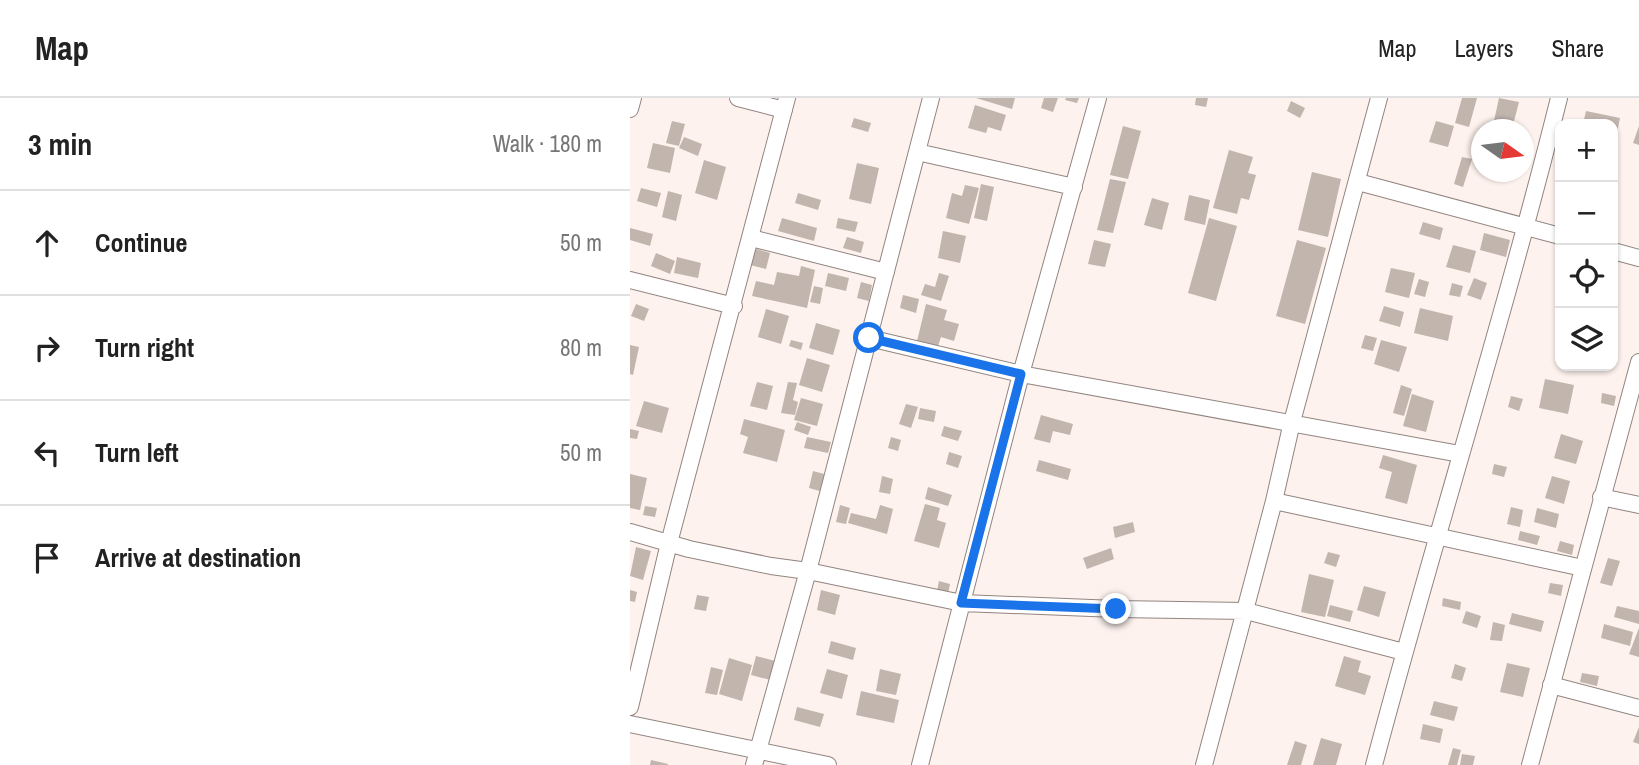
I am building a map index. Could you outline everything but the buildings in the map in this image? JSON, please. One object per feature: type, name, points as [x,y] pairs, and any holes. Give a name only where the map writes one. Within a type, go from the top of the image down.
[{"type":"street","points":[[630,109],[633,98]]},
{"type":"street","points":[[630,707],[669,543],[786,104],[738,98]]},
{"type":"street","points":[[755,758],[808,570],[931,98]]},
{"type":"street","points":[[920,765],[1021,374],[1098,98]]},
{"type":"street","points":[[1204,765],[1379,98]]},
{"type":"street","points":[[1374,765],[1460,454],[1527,227],[1559,98]]},
{"type":"street","points":[[917,152],[1074,187]]},
{"type":"street","points":[[1358,182],[1555,235]]},
{"type":"street","points":[[751,238],[886,272]]},
{"type":"street","points":[[1618,252],[1639,258]]},
{"type":"street","points":[[630,280],[733,306]]},
{"type":"street","points":[[869,338],[1021,374],[1460,454]]},
{"type":"street","points":[[1530,765],[1639,362]]},
{"type":"street","points":[[1601,497],[1639,505]]},
{"type":"street","points":[[1274,502],[1583,568]]},
{"type":"street","points":[[630,532],[771,566],[808,570],[961,603],[1246,611],[1404,652]]},
{"type":"street","points":[[1551,685],[1639,708]]},
{"type":"street","points":[[630,724],[755,758],[828,765]]},
{"type":"route","points":[[869,338],[1021,374],[961,603],[1116,609]]}]
